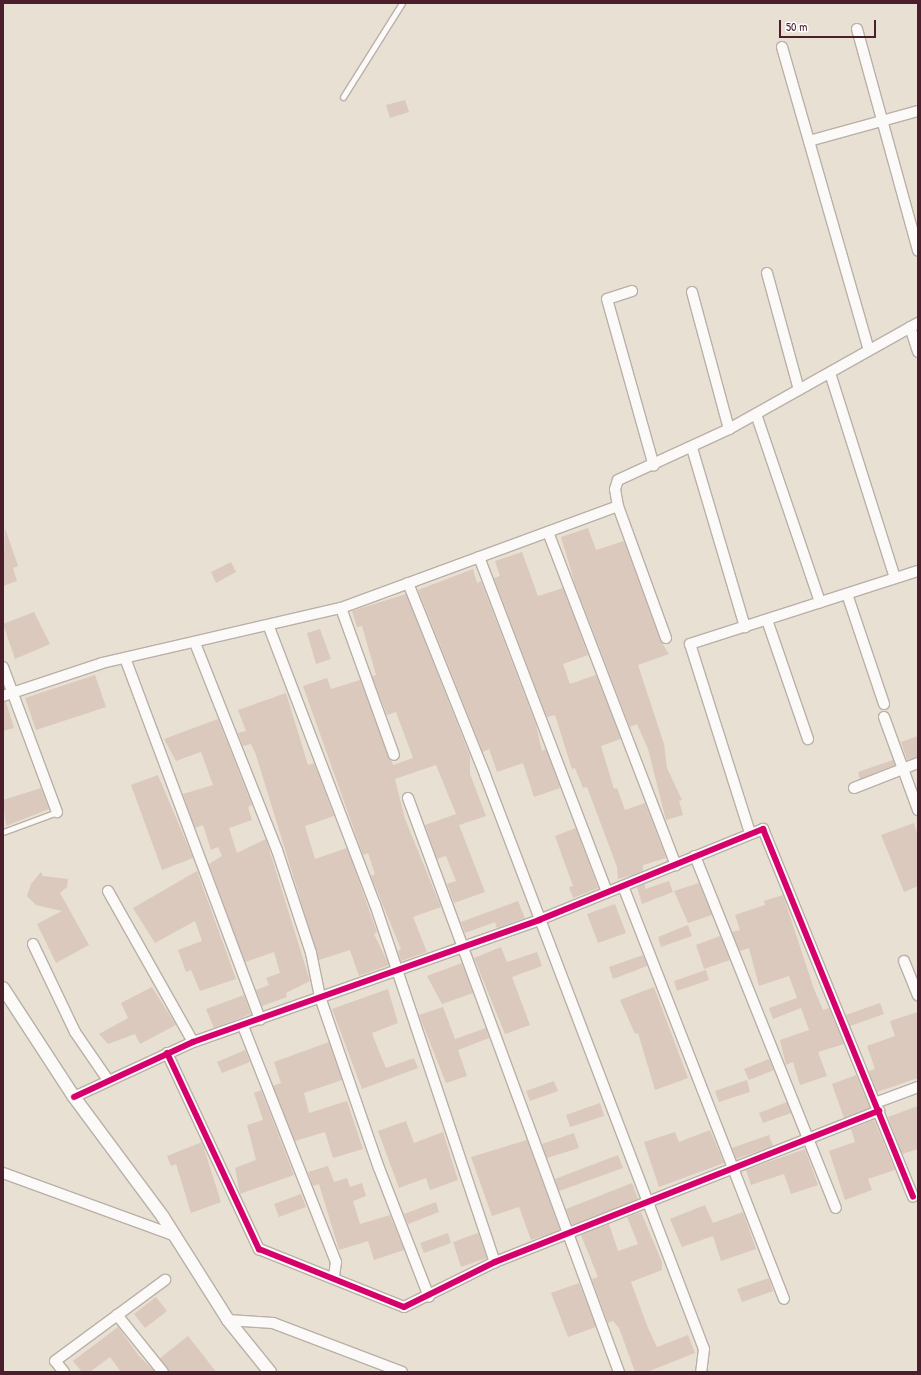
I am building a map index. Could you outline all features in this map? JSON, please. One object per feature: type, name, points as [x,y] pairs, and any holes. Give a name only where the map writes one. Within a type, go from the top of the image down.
[{"type":"street","points":[[858,29],[918,251]]},
{"type":"street","points":[[782,47],[869,350]]},
{"type":"street","points":[[809,141],[918,111]]},
{"type":"street","points":[[767,273],[799,390]]},
{"type":"street","points":[[632,291],[607,299],[654,466]]},
{"type":"street","points":[[692,292],[729,429]]},
{"type":"street","points":[[666,638],[618,506],[615,489],[618,480],[654,466],[729,429],[914,325],[918,352]]},
{"type":"street","points":[[830,373],[895,578]]},
{"type":"street","points":[[756,414],[820,602]]},
{"type":"street","points":[[692,448],[745,627]]},
{"type":"street","points":[[8,694],[124,658],[269,627],[340,608],[618,506]]},
{"type":"street","points":[[548,532],[676,865]]},
{"type":"street","points":[[479,557],[607,892]]},
{"type":"street","points":[[750,833],[690,644],[918,571]]},
{"type":"street","points":[[408,583],[704,1349],[701,1372]]},
{"type":"street","points":[[847,594],[884,704]]},
{"type":"street","points":[[340,608],[394,755]]},
{"type":"street","points":[[767,620],[808,739]]},
{"type":"street","points":[[269,627],[375,904],[396,971],[495,1262]]},
{"type":"street","points":[[195,643],[277,850],[311,953],[320,997],[429,1297]]},
{"type":"street","points":[[124,658],[260,1020]]},
{"type":"street","points":[[3,667],[8,694],[57,812]]},
{"type":"street","points":[[884,717],[918,810]]},
{"type":"street","points":[[854,788],[918,763]]},
{"type":"street","points":[[408,798],[565,1234],[619,1372]]},
{"type":"street","points":[[74,1097],[193,1042],[243,1026],[320,997],[539,920],[763,829],[913,1197]]},
{"type":"street","points":[[695,856],[836,1208]]},
{"type":"street","points":[[624,886],[784,1299]]},
{"type":"street","points":[[108,891],[193,1042]]},
{"type":"street","points":[[33,944],[76,1032],[108,1080]]},
{"type":"street","points":[[904,961],[918,995]]},
{"type":"street","points":[[3,988],[74,1097],[176,1236],[200,1278],[228,1320],[270,1372]]},
{"type":"street","points":[[243,1026],[336,1262],[334,1277]]},
{"type":"street","points":[[167,1053],[259,1249],[334,1277],[404,1307],[429,1297],[495,1262],[808,1138],[877,1107],[918,1086]]},
{"type":"street","points":[[3,1173],[176,1236]]},
{"type":"street","points":[[64,1372],[55,1361],[165,1280]]},
{"type":"street","points":[[117,1315],[163,1372]]},
{"type":"street","points":[[228,1320],[273,1322],[402,1372]]},
{"type":"lane","points":[[343,97],[402,3]]},
{"type":"lane","points":[[3,832],[57,812]]},
{"type":"building","points":[[405,100],[409,112],[390,118],[386,105]]},
{"type":"building","points":[[5,528],[18,566],[13,568],[17,581],[3,586]]},
{"type":"building","points":[[588,528],[596,550],[624,541],[660,640],[669,654],[638,665],[664,744],[667,768],[682,800],[679,801],[683,815],[666,820],[648,749],[637,724],[630,727],[575,584],[561,537]]},
{"type":"building","points":[[522,552],[538,596],[563,588],[588,655],[563,664],[570,684],[596,675],[621,739],[601,746],[614,789],[617,788],[625,810],[645,803],[666,858],[643,865],[643,871],[633,875],[618,879],[617,867],[587,787],[583,788],[575,768],[572,769],[555,715],[547,717],[494,578],[500,576],[495,561]]},
{"type":"building","points":[[231,562],[236,572],[216,583],[211,572]]},
{"type":"building","points":[[473,569],[477,583],[481,581],[536,725],[542,751],[546,749],[560,788],[534,797],[523,763],[497,772],[489,749],[483,752],[418,590]]},
{"type":"building","points":[[406,594],[470,756],[470,774],[486,816],[459,825],[485,892],[454,903],[447,884],[456,881],[446,856],[437,859],[425,825],[456,814],[436,765],[395,779],[405,819],[441,907],[413,917],[427,952],[401,961],[398,951],[401,949],[371,876],[375,874],[368,853],[363,855],[303,686],[327,678],[331,689],[360,680],[393,765],[413,758],[396,712],[387,715],[372,676],[376,675],[362,626],[357,627],[352,611]]},
{"type":"building","points":[[34,612],[50,644],[15,659],[3,624]]},
{"type":"building","points":[[320,629],[331,659],[316,664],[307,633]]},
{"type":"building","points":[[95,675],[106,707],[36,730],[25,698]]},
{"type":"building","points":[[286,693],[308,765],[314,763],[334,816],[305,826],[315,859],[347,848],[377,932],[374,934],[389,965],[359,976],[350,950],[319,960],[256,755],[251,744],[243,746],[238,733],[246,731],[238,710]]},
{"type":"building","points":[[3,702],[6,702],[14,728],[3,731]]},
{"type":"building","points":[[218,719],[252,805],[248,807],[252,820],[229,828],[237,853],[266,839],[310,981],[286,993],[287,997],[262,1006],[256,990],[269,985],[266,978],[280,973],[274,952],[245,962],[209,864],[222,856],[218,847],[211,850],[203,825],[195,828],[183,794],[213,785],[201,752],[176,761],[164,739]]},
{"type":"building","points":[[918,736],[918,757],[907,760],[901,742]]},
{"type":"building","points":[[893,760],[895,765],[860,779],[858,772]]},
{"type":"building","points":[[158,775],[193,858],[162,870],[131,785]]},
{"type":"building","points":[[41,788],[49,809],[6,826],[3,800]]},
{"type":"building","points":[[914,823],[918,836],[918,886],[904,892],[881,835]]},
{"type":"building","points":[[576,828],[598,888],[573,898],[569,887],[573,886],[555,836]]},
{"type":"building","points":[[197,871],[236,979],[200,991],[191,970],[186,972],[178,950],[202,941],[195,921],[155,943],[133,908]]},
{"type":"building","points":[[41,872],[43,876],[68,879],[67,887],[60,893],[89,945],[56,963],[37,924],[62,911],[36,905],[27,896],[31,884]]},
{"type":"building","points":[[669,881],[673,892],[642,904],[637,887],[645,884],[645,889]]},
{"type":"building","points":[[699,883],[712,915],[688,923],[674,891]]},
{"type":"building","points":[[783,895],[814,989],[823,1010],[829,1008],[844,1044],[818,1052],[827,1076],[800,1085],[793,1062],[786,1065],[780,1040],[809,1030],[801,1008],[773,1019],[769,1008],[797,998],[789,976],[759,986],[749,948],[740,951],[732,932],[740,930],[735,915],[765,905],[764,901]]},
{"type":"building","points":[[518,901],[525,918],[497,928],[495,922],[465,933],[461,922]]},
{"type":"building","points":[[615,904],[626,933],[598,943],[587,914]]},
{"type":"building","points":[[688,925],[692,936],[661,947],[658,937]]},
{"type":"building","points":[[720,936],[730,960],[704,969],[696,945]]},
{"type":"building","points":[[501,947],[507,962],[537,952],[542,966],[512,977],[530,1025],[505,1034],[474,958]]},
{"type":"building","points":[[643,955],[647,966],[613,979],[609,967]]},
{"type":"building","points":[[462,963],[473,993],[442,1004],[427,976]]},
{"type":"building","points":[[706,970],[709,980],[677,991],[674,981]]},
{"type":"building","points":[[152,987],[176,1025],[140,1044],[135,1034],[108,1044],[99,1034],[128,1018],[121,1003]]},
{"type":"building","points":[[654,987],[688,1078],[655,1090],[638,1033],[635,1034],[620,1000]]},
{"type":"building","points":[[388,989],[398,1023],[372,1033],[386,1068],[414,1058],[418,1068],[362,1089],[332,1009]]},
{"type":"building","points":[[244,995],[251,1014],[214,1028],[206,1009]]},
{"type":"building","points":[[880,1003],[884,1014],[850,1026],[846,1015]]},
{"type":"building","points":[[443,1007],[455,1039],[486,1028],[489,1038],[458,1050],[467,1076],[446,1083],[419,1015]]},
{"type":"building","points":[[918,1012],[918,1078],[877,1092],[869,1071],[875,1069],[867,1046],[895,1036],[890,1021]]},
{"type":"building","points":[[329,1042],[342,1080],[304,1093],[309,1113],[347,1101],[363,1149],[333,1158],[325,1132],[295,1141],[273,1086],[281,1083],[274,1062]]},
{"type":"building","points":[[245,1050],[250,1062],[222,1073],[217,1062]]},
{"type":"building","points":[[769,1059],[774,1070],[749,1080],[744,1069]]},
{"type":"building","points":[[856,1075],[870,1108],[844,1118],[832,1084]]},
{"type":"building","points":[[747,1080],[750,1092],[719,1102],[715,1091]]},
{"type":"building","points":[[554,1081],[558,1091],[530,1101],[526,1091]]},
{"type":"building","points":[[261,1090],[294,1175],[240,1194],[235,1168],[256,1160],[247,1125],[263,1120],[254,1093]]},
{"type":"building","points":[[787,1102],[791,1113],[763,1123],[759,1113]]},
{"type":"building","points":[[600,1103],[604,1116],[570,1127],[566,1115]]},
{"type":"building","points":[[918,1106],[918,1149],[902,1154],[888,1117]]},
{"type":"building","points":[[874,1120],[895,1170],[868,1179],[872,1190],[845,1200],[829,1151],[855,1142],[851,1129]]},
{"type":"building","points":[[406,1121],[414,1143],[443,1132],[458,1180],[430,1190],[426,1178],[399,1188],[378,1131]]},
{"type":"building","points":[[710,1130],[724,1163],[659,1187],[644,1142],[675,1132],[679,1142]]},
{"type":"building","points":[[574,1133],[579,1148],[547,1158],[542,1144]]},
{"type":"building","points":[[769,1135],[773,1146],[736,1159],[732,1148]]},
{"type":"building","points":[[527,1140],[560,1230],[531,1240],[519,1207],[492,1216],[471,1157]]},
{"type":"building","points":[[202,1142],[221,1202],[191,1213],[176,1164],[171,1166],[167,1156]]},
{"type":"building","points":[[805,1149],[818,1185],[791,1194],[784,1174],[751,1185],[746,1170]]},
{"type":"building","points":[[618,1155],[623,1168],[559,1191],[555,1179]]},
{"type":"building","points":[[328,1166],[334,1182],[347,1178],[350,1187],[362,1183],[366,1196],[353,1201],[360,1224],[390,1215],[404,1250],[374,1260],[368,1241],[339,1250],[319,1184],[313,1186],[308,1172]]},
{"type":"building","points":[[632,1183],[638,1199],[572,1225],[566,1209]]},
{"type":"building","points":[[301,1194],[306,1207],[279,1217],[274,1204]]},
{"type":"building","points":[[436,1202],[439,1212],[408,1224],[404,1214]]},
{"type":"building","points":[[705,1205],[713,1223],[743,1212],[756,1249],[721,1261],[713,1236],[682,1247],[670,1219]]},
{"type":"building","points":[[641,1212],[662,1262],[662,1270],[631,1282],[648,1328],[657,1347],[688,1335],[695,1353],[647,1372],[635,1372],[619,1328],[613,1321],[608,1323],[592,1279],[598,1277],[581,1235],[609,1224],[618,1251],[638,1244],[627,1217]]},
{"type":"building","points":[[448,1233],[451,1243],[424,1253],[420,1243]]},
{"type":"building","points":[[478,1233],[487,1258],[461,1267],[453,1242]]},
{"type":"building","points":[[769,1278],[773,1291],[742,1302],[737,1289]]},
{"type":"building","points":[[579,1283],[596,1327],[568,1337],[551,1293]]},
{"type":"building","points":[[156,1297],[167,1311],[145,1328],[134,1314]]},
{"type":"building","points":[[118,1327],[139,1356],[155,1372],[121,1372],[110,1357],[90,1372],[82,1372],[73,1361]]},
{"type":"building","points":[[188,1336],[216,1372],[169,1372],[160,1358]]},
{"type":"cycle path","points":[[74,1097],[193,1042],[539,920],[763,829],[913,1197]]},
{"type":"cycle path","points":[[167,1053],[259,1249],[404,1307],[495,1262],[879,1111]]}]
